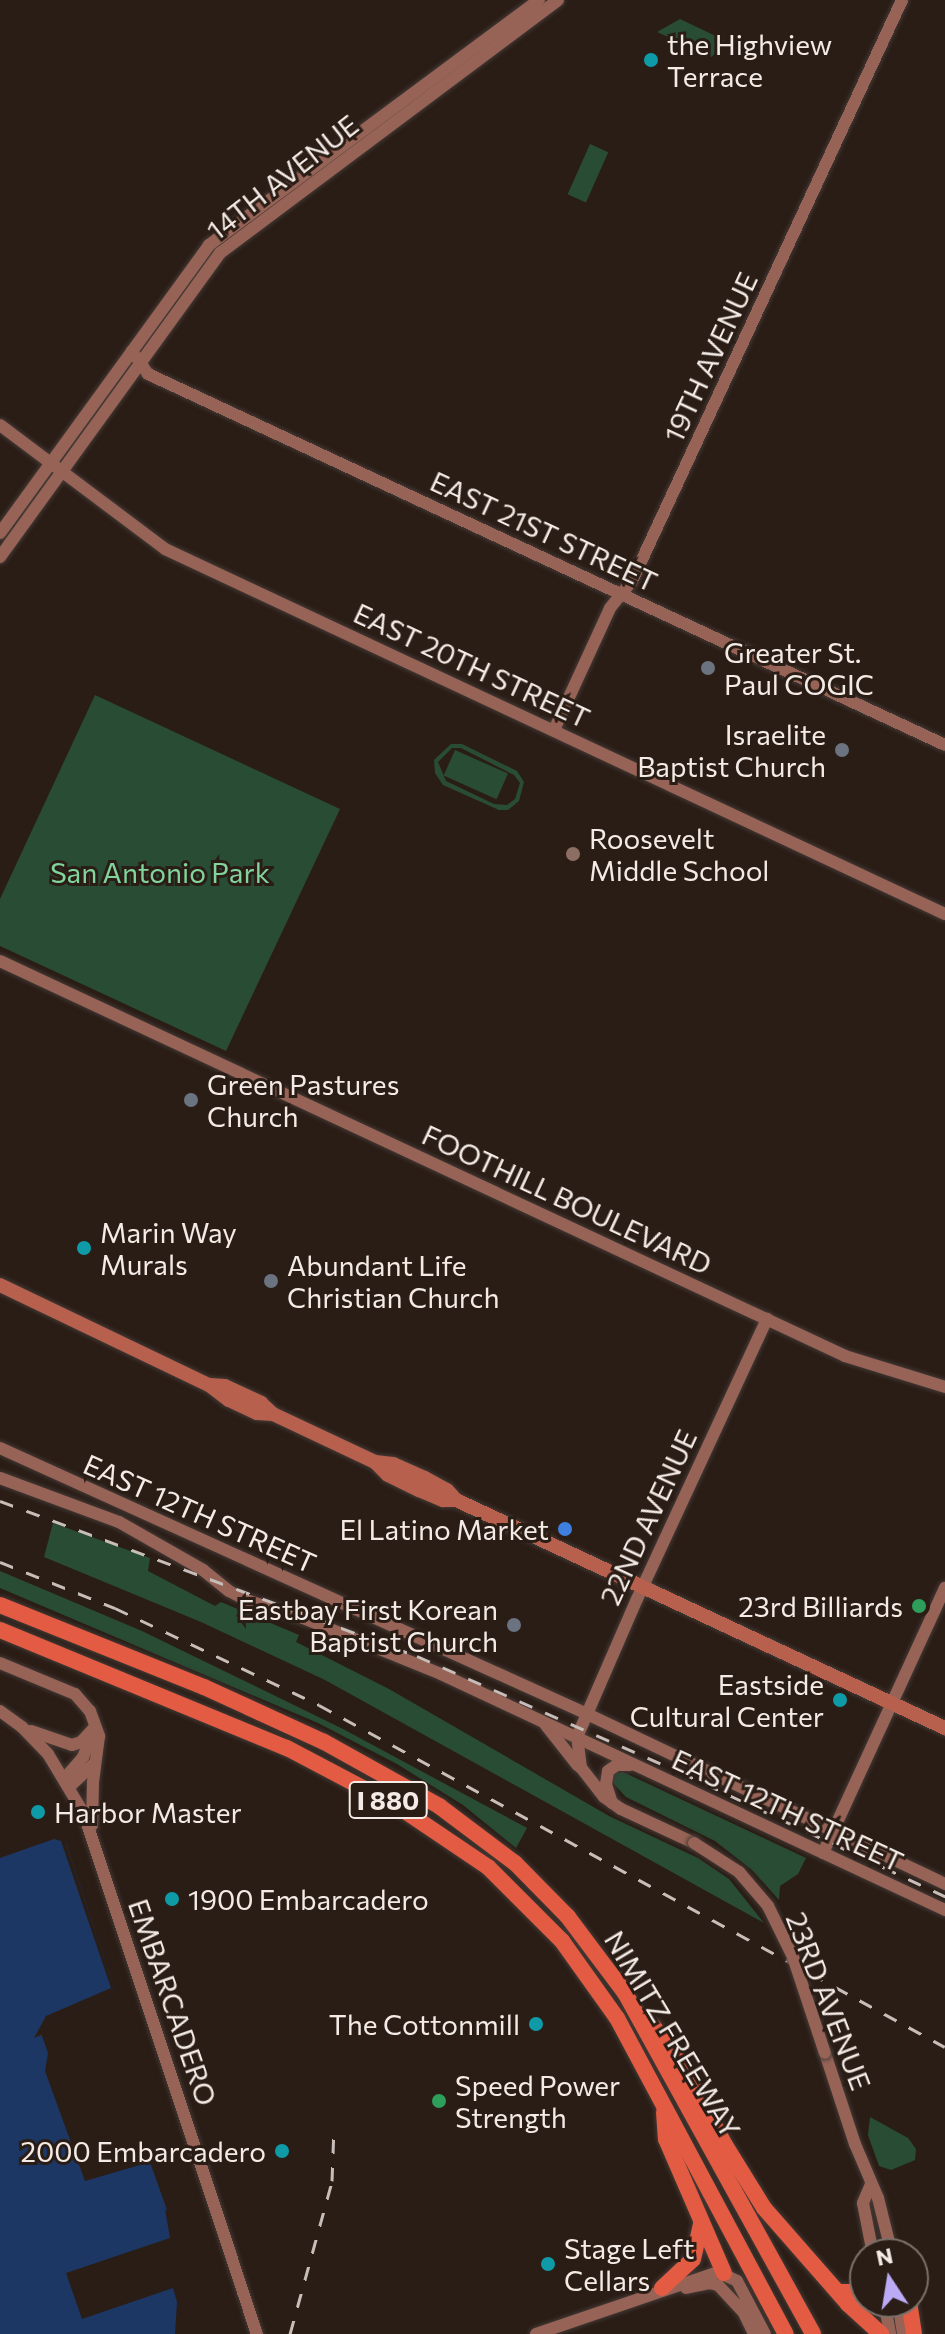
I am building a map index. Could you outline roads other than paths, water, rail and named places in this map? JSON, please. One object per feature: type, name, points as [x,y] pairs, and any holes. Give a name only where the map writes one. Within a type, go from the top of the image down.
[{"type":"highway","name":"NIMITZ FREEWAY","points":[[0,1605],[272,1717],[423,1796],[486,1839],[542,1889],[580,1931],[625,1993],[813,2334]]},
{"type":"highway","name":"NIMITZ FREEWAY","points":[[0,1630],[287,1748],[399,1807],[469,1852],[534,1910],[570,1951],[617,2018],[786,2334]]},
{"type":"highway","points":[[625,1993],[681,2063],[725,2145],[764,2208],[881,2334]]},
{"type":"highway","points":[[664,2110],[666,2139],[724,2273]]},
{"type":"highway","points":[[655,2292],[693,2259],[702,2223]]},
{"type":"highway","points":[[840,2292],[849,2292]]},
{"type":"main road","name":"14TH AVENUE","points":[[0,557],[132,351],[216,239],[539,0]]},
{"type":"main road","name":"14TH AVENUE","points":[[0,533],[139,363],[226,246],[558,0]]},
{"type":"main road","name":"19TH AVENUE","points":[[554,730],[610,608],[632,581],[902,0]]},
{"type":"main road","name":"EAST 21ST STREET","points":[[132,351],[148,374],[945,745]]},
{"type":"main road","name":"EAST 20TH STREET","points":[[0,425],[165,549],[945,914]]},
{"type":"main road","name":"FOOTHILL BOULEVARD","points":[[0,961],[865,1364],[945,1387]]},
{"type":"main road","points":[[1,1287],[209,1385],[225,1386],[261,1403],[273,1414],[375,1462],[388,1475],[419,1490],[443,1500],[456,1500],[945,1728]]},
{"type":"main road","name":"22ND AVENUE","points":[[577,1737],[642,1586],[767,1319]]},
{"type":"main road","name":"EAST 12TH STREET","points":[[0,1448],[585,1713],[945,1884]]},
{"type":"main road","name":"EAST 12TH STREET","points":[[0,1478],[119,1522],[203,1570],[229,1591],[249,1601],[303,1618],[405,1660],[945,1910]]},
{"type":"main road","points":[[823,1853],[945,1588]]},
{"type":"main road","points":[[0,1663],[79,1697],[90,1711],[99,1736],[91,1801],[93,1840]]},
{"type":"main road","name":"EMBARCADERO","points":[[0,1711],[37,1741],[67,1782],[93,1840],[257,2334]]},
{"type":"main road","name":"23RD AVENUE","points":[[542,1721],[595,1789],[612,1803],[694,1843],[739,1872],[768,1906],[793,1957],[878,2198],[888,2238]]},
{"type":"main road","points":[[22,1727],[72,1745],[81,1742],[95,1727]]},
{"type":"main road","points":[[67,1782],[83,1757],[95,1727]]},
{"type":"main road","points":[[577,1737],[581,1768]]},
{"type":"main road","points":[[67,1782],[97,1761]]},
{"type":"main road","points":[[612,1803],[606,1784],[608,1771],[617,1765],[634,1764]]},
{"type":"main road","name":"23RD AVENUE","points":[[870,2238],[863,2203],[871,2184]]},
{"type":"main road","points":[[536,2334],[710,2272],[724,2273],[737,2281],[765,2334]]},
{"type":"main road","points":[[724,2273],[754,2334]]},
{"type":"main road","points":[[655,2292],[709,2283],[718,2285],[741,2310]]},
{"type":"water","points":[[57,1836],[66,1843],[115,1991],[106,1999],[53,2020],[41,2033],[48,2053],[45,2071],[85,2181],[150,2162],[173,2227],[181,2334],[0,2334],[0,1853]]},
{"type":"railway","points":[[0,1501],[417,1656],[680,1772],[945,1896]]},
{"type":"railway","points":[[0,1562],[115,1608],[319,1705],[945,2047]]},
{"type":"railway","points":[[290,2334],[332,2181],[334,2126]]},
{"type":"place","name":"the Highview Terrace","points":[[651,60]]},
{"type":"place","name":"Greater St. Paul COGIC","points":[[708,668]]},
{"type":"place","name":"Israelite Baptist Church","points":[[842,750]]},
{"type":"place","name":"Roosevelt Middle School","points":[[573,854]]},
{"type":"place","name":"Green Pastures Church","points":[[191,1100]]},
{"type":"place","name":"Marin Way Murals","points":[[84,1248]]},
{"type":"place","name":"Abundant Life Christian Church","points":[[271,1281]]},
{"type":"place","name":"El Latino Market","points":[[565,1529]]},
{"type":"place","name":"23rd Billiards","points":[[919,1606]]},
{"type":"place","name":"Eastbay First Korean Baptist Church","points":[[514,1625]]},
{"type":"place","name":"Eastside Cultural Center","points":[[840,1700]]},
{"type":"place","name":"Harbor Master","points":[[38,1812]]},
{"type":"place","name":"1900 Embarcadero","points":[[172,1899]]},
{"type":"place","name":"The Cottonmill","points":[[536,2024]]},
{"type":"place","name":"Speed Power Strength","points":[[439,2101]]},
{"type":"place","name":"2000 Embarcadero","points":[[282,2151]]},
{"type":"place","name":"Stage Left Cellars","points":[[548,2264]]},
{"type":"park label","name":"San Antonio Park","points":[[160,872]]}]
